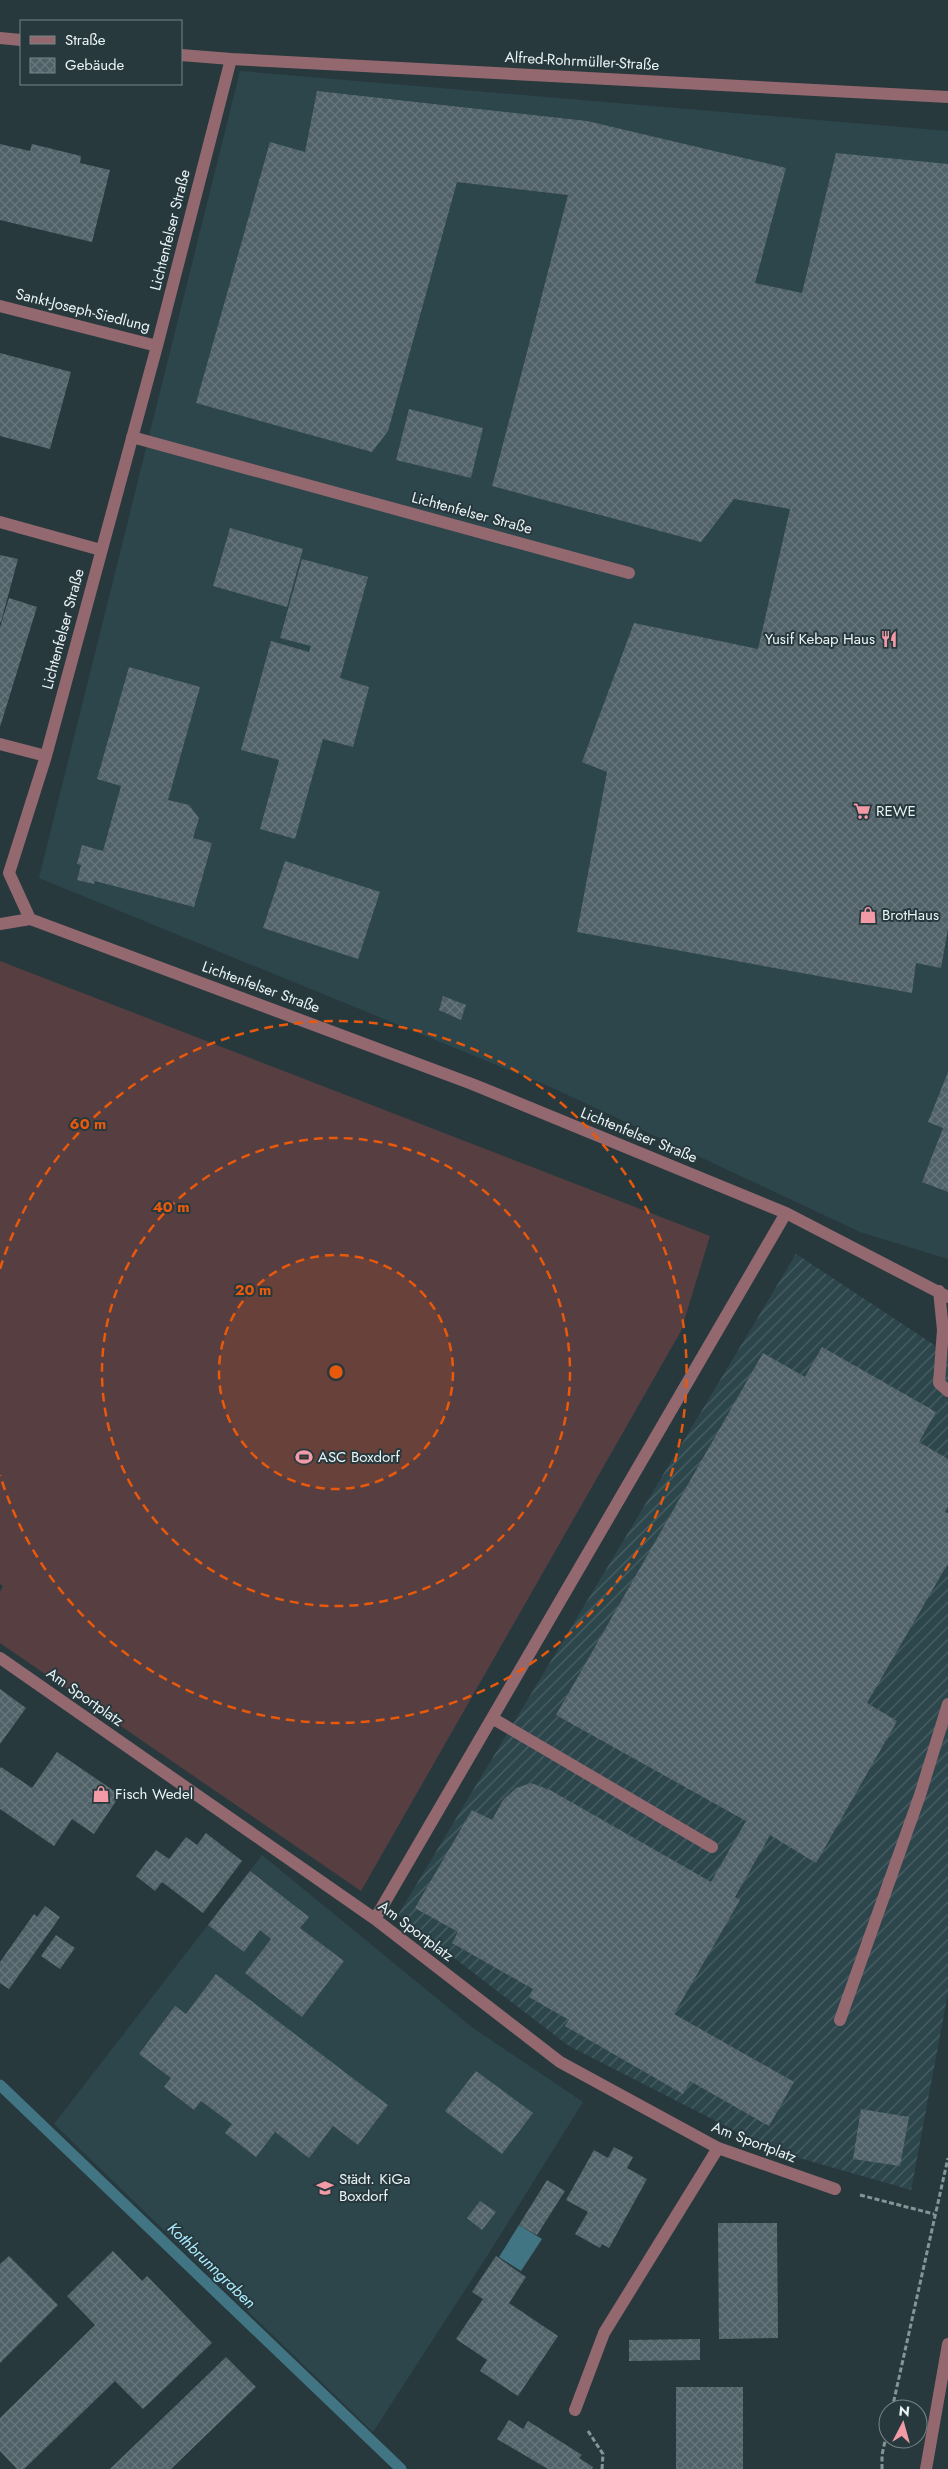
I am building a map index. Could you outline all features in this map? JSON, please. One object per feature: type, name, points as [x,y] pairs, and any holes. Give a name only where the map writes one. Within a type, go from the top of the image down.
[{"type":"street","points":[[0,38],[20,40]]},
{"type":"street","name":"Alfred-Rohrmüller-Straße","points":[[182,54],[231,59],[948,98]]},
{"type":"street","name":"Lichtenfelser Straße","points":[[231,59],[157,346],[46,756],[9,874],[30,919],[472,1084],[786,1213],[945,1294]]},
{"type":"street","name":"Sankt-Joseph-Siedlung","points":[[0,306],[157,346]]},
{"type":"street","name":"Lichtenfelser Straße","points":[[132,438],[629,573]]},
{"type":"street","points":[[0,522],[101,550]]},
{"type":"street","points":[[0,744],[46,756]]},
{"type":"street","points":[[0,924],[30,919]]},
{"type":"street","points":[[375,1919],[786,1213]]},
{"type":"street","points":[[945,1294],[939,1383],[948,1391]]},
{"type":"street","name":"Am Sportplatz","points":[[0,1658],[375,1919],[560,2062],[718,2148],[835,2189]]},
{"type":"street","points":[[840,2020],[920,1795],[948,1704]]},
{"type":"street","points":[[492,1718],[712,1847]]},
{"type":"street","points":[[575,2410],[604,2333],[718,2148]]},
{"type":"street","points":[[926,2469],[948,2344]]},
{"type":"path","points":[[894,2399],[948,2158]]},
{"type":"path","points":[[835,2189],[934,2214]]},
{"type":"path","points":[[575,2410],[603,2454],[602,2469]]},
{"type":"path","points":[[882,2469],[883,2449]]},
{"type":"shaded area","points":[[240,71],[948,131],[948,1259],[860,1232],[553,1088],[39,878]]},
{"type":"shaded area","name":"ASC Boxdorf","points":[[0,961],[710,1236],[681,1331],[361,1891],[0,1643],[0,1592],[3,1586],[0,1584]]},
{"type":"shaded area","points":[[796,1254],[948,1354],[948,1993],[911,2190],[775,2151],[569,2046],[398,1915]]},
{"type":"shaded area","name":"Städt. KiGa Boxdorf","points":[[262,1855],[473,2028],[583,2102],[489,2253],[373,2432],[54,2124]]},
{"type":"water","points":[[519,2225],[542,2239],[521,2271],[499,2257]]},
{"type":"building","points":[[317,91],[587,121],[786,168],[755,283],[802,293],[836,153],[948,164],[948,929],[941,968],[916,963],[912,993],[577,932],[607,772],[582,762],[634,623],[758,649],[790,509],[734,499],[701,542],[492,486],[568,195],[457,182],[388,431],[372,452],[196,403],[270,142],[305,152]]},
{"type":"building","points":[[0,144],[30,151],[32,144],[81,156],[80,163],[110,170],[92,242],[0,220]]},
{"type":"building","points":[[0,353],[71,372],[50,449],[0,436]]},
{"type":"building","points":[[409,409],[483,428],[471,478],[396,460]]},
{"type":"building","points":[[230,528],[303,549],[287,607],[213,586]]},
{"type":"building","points":[[0,555],[18,559],[1,622],[0,622]]},
{"type":"building","points":[[302,559],[368,577],[340,678],[369,687],[353,747],[323,739],[295,839],[260,829],[279,760],[241,750],[271,641],[309,652],[311,646],[280,638]]},
{"type":"building","points":[[9,598],[37,607],[0,727],[0,627]]},
{"type":"building","points":[[129,667],[200,687],[168,800],[189,805],[199,818],[193,838],[212,843],[194,907],[95,881],[94,884],[77,880],[81,865],[77,864],[82,845],[103,851],[121,786],[97,779]]},
{"type":"building","points":[[285,861],[380,892],[358,959],[263,928]]},
{"type":"building","points":[[443,996],[466,1005],[461,1020],[439,1010]]},
{"type":"building","points":[[948,1072],[948,1192],[922,1182],[943,1128],[928,1122]]},
{"type":"building","points":[[822,1347],[936,1412],[919,1442],[948,1459],[948,1507],[945,1512],[948,1513],[948,1563],[867,1703],[897,1721],[816,1863],[770,1835],[735,1897],[740,1900],[674,2014],[794,2082],[769,2126],[690,2081],[683,2094],[565,2026],[569,2020],[529,1997],[533,1989],[452,1943],[458,1932],[415,1908],[472,1810],[492,1820],[503,1800],[516,1788],[531,1783],[550,1790],[711,1882],[746,1821],[556,1715],[763,1353],[805,1377]]},
{"type":"building","points":[[0,1689],[26,1708],[0,1744]]},
{"type":"building","points":[[57,1752],[120,1795],[94,1834],[72,1819],[54,1846],[0,1809],[0,1769],[1,1767],[32,1788]]},
{"type":"building","points":[[206,1833],[242,1861],[203,1913],[162,1882],[155,1891],[136,1876],[156,1850],[169,1859],[186,1837],[197,1845]]},
{"type":"building","points":[[250,1871],[309,1917],[300,1928],[344,1961],[302,2017],[245,1973],[271,1939],[260,1930],[244,1952],[208,1925]]},
{"type":"building","points":[[45,1906],[60,1917],[9,1989],[0,1983],[0,1962],[34,1914],[37,1917]]},
{"type":"building","points":[[56,1935],[75,1948],[60,1969],[41,1956]]},
{"type":"building","points":[[216,1974],[388,2105],[358,2145],[333,2126],[309,2158],[275,2132],[256,2157],[225,2133],[232,2124],[201,2101],[194,2110],[164,2087],[171,2078],[139,2054],[175,2006],[186,2014]]},
{"type":"building","points":[[476,2071],[533,2113],[502,2154],[445,2111]]},
{"type":"building","points":[[861,2109],[909,2117],[900,2166],[853,2159]]},
{"type":"building","points":[[614,2147],[633,2157],[627,2168],[647,2179],[609,2248],[602,2244],[600,2248],[575,2234],[588,2212],[566,2200],[594,2150],[608,2158]]},
{"type":"building","points":[[547,2180],[565,2191],[537,2235],[519,2225]]},
{"type":"building","points":[[480,2201],[496,2212],[482,2230],[467,2218]]},
{"type":"building","points":[[718,2223],[777,2223],[778,2338],[719,2339]]},
{"type":"building","points":[[113,2251],[142,2281],[147,2276],[212,2343],[143,2409],[115,2381],[24,2469],[17,2469],[0,2451],[0,2418],[95,2325],[67,2296]]},
{"type":"building","points":[[9,2256],[58,2305],[0,2363],[0,2264]]},
{"type":"building","points":[[496,2256],[526,2277],[509,2303],[558,2336],[518,2396],[480,2371],[487,2360],[456,2339],[483,2299],[472,2292]]},
{"type":"building","points":[[700,2339],[700,2360],[629,2361],[629,2340]]},
{"type":"building","points":[[226,2357],[256,2387],[171,2469],[110,2469]]},
{"type":"building","points":[[676,2387],[743,2387],[743,2469],[676,2469]]},
{"type":"building","points":[[509,2420],[523,2429],[528,2421],[582,2455],[579,2458],[593,2467],[592,2469],[548,2469],[497,2439]]},
{"type":"waterway","name":"Kothbrunngraben","points":[[0,2085],[401,2469]]},
{"type":"place","name":"Yusif Kebap Haus","points":[[889,639]]},
{"type":"place","name":"REWE","points":[[862,811]]},
{"type":"place","name":"BrotHaus","points":[[868,915]]},
{"type":"place","name":"ASC Boxdorf","points":[[304,1457]]},
{"type":"place","name":"Fisch Wedel","points":[[101,1794]]},
{"type":"place","name":"Städt. KiGa Boxdorf","points":[[325,2188]]}]
